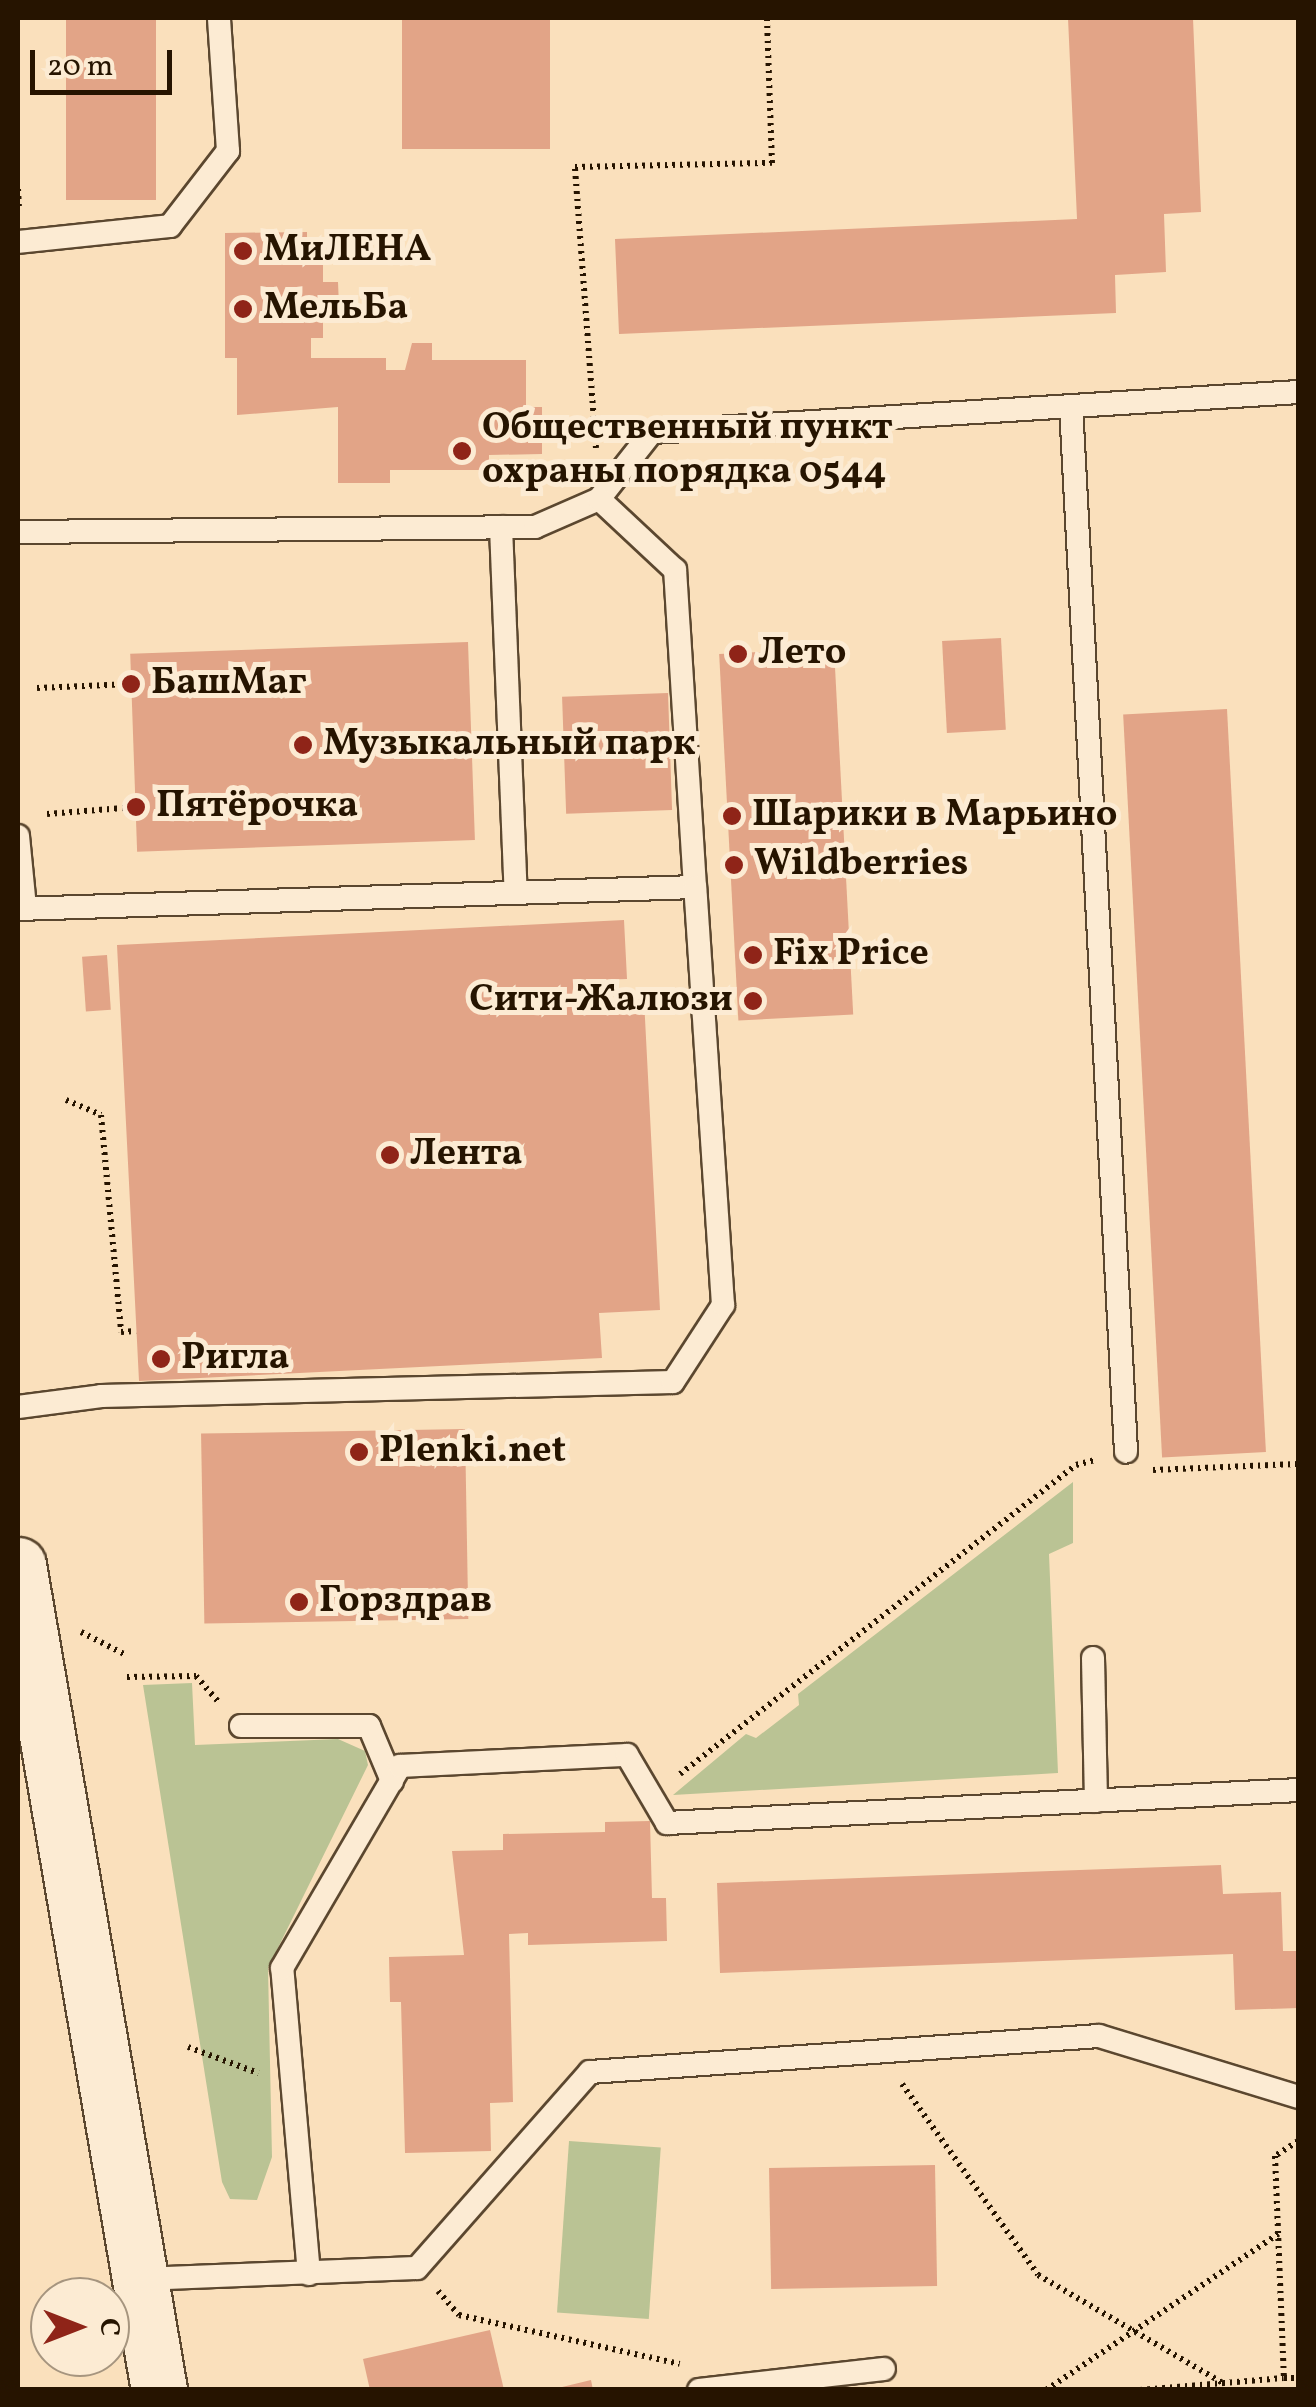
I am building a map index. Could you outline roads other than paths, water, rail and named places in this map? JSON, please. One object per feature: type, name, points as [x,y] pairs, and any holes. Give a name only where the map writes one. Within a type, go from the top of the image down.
[{"type":"street","points":[[18,1565],[159,2390]]},
{"type":"lane","points":[[18,242],[170,226],[228,151],[219,18]]},
{"type":"lane","points":[[18,532],[535,527],[599,499],[652,432],[1298,392]]},
{"type":"lane","points":[[1071,406],[1126,1452]]},
{"type":"lane","points":[[18,1407],[101,1396],[673,1382],[722,1304],[675,570],[599,499]]},
{"type":"lane","points":[[501,527],[516,893]]},
{"type":"lane","points":[[18,836],[21,909],[696,887]]},
{"type":"lane","points":[[1093,1658],[1096,1800]]},
{"type":"lane","points":[[242,1726],[370,1726],[392,1781]]},
{"type":"lane","points":[[309,2274],[282,1968],[400,1766],[627,1755],[667,1823],[1298,1790]]},
{"type":"lane","points":[[140,2278],[417,2268],[590,2072],[1099,2036],[1298,2097]]},
{"type":"lane","points":[[699,2390],[746,2378],[884,2370]]},
{"type":"place","name":"МиЛЕНА","points":[[243,251]]},
{"type":"place","name":"МельБа","points":[[243,309]]},
{"type":"place","name":"Общественный пункт охраны порядка 0544","points":[[462,451]]},
{"type":"place","name":"Лето","points":[[738,654]]},
{"type":"place","name":"БашМаг","points":[[131,684]]},
{"type":"place","name":"Музыкальный парк","points":[[303,745]]},
{"type":"place","name":"Пятёрочка","points":[[136,807]]},
{"type":"place","name":"Шарики в Марьино","points":[[732,816]]},
{"type":"place","name":"Wildberries","points":[[734,865]]},
{"type":"place","name":"Fix Price","points":[[753,955]]},
{"type":"place","name":"Сити-Жалюзи","points":[[753,1001]]},
{"type":"place","name":"Лента","points":[[390,1155]]},
{"type":"place","name":"Ригла","points":[[161,1359]]},
{"type":"place","name":"Plenki.net","points":[[359,1452]]},
{"type":"place","name":"Горздрав","points":[[299,1602]]}]
